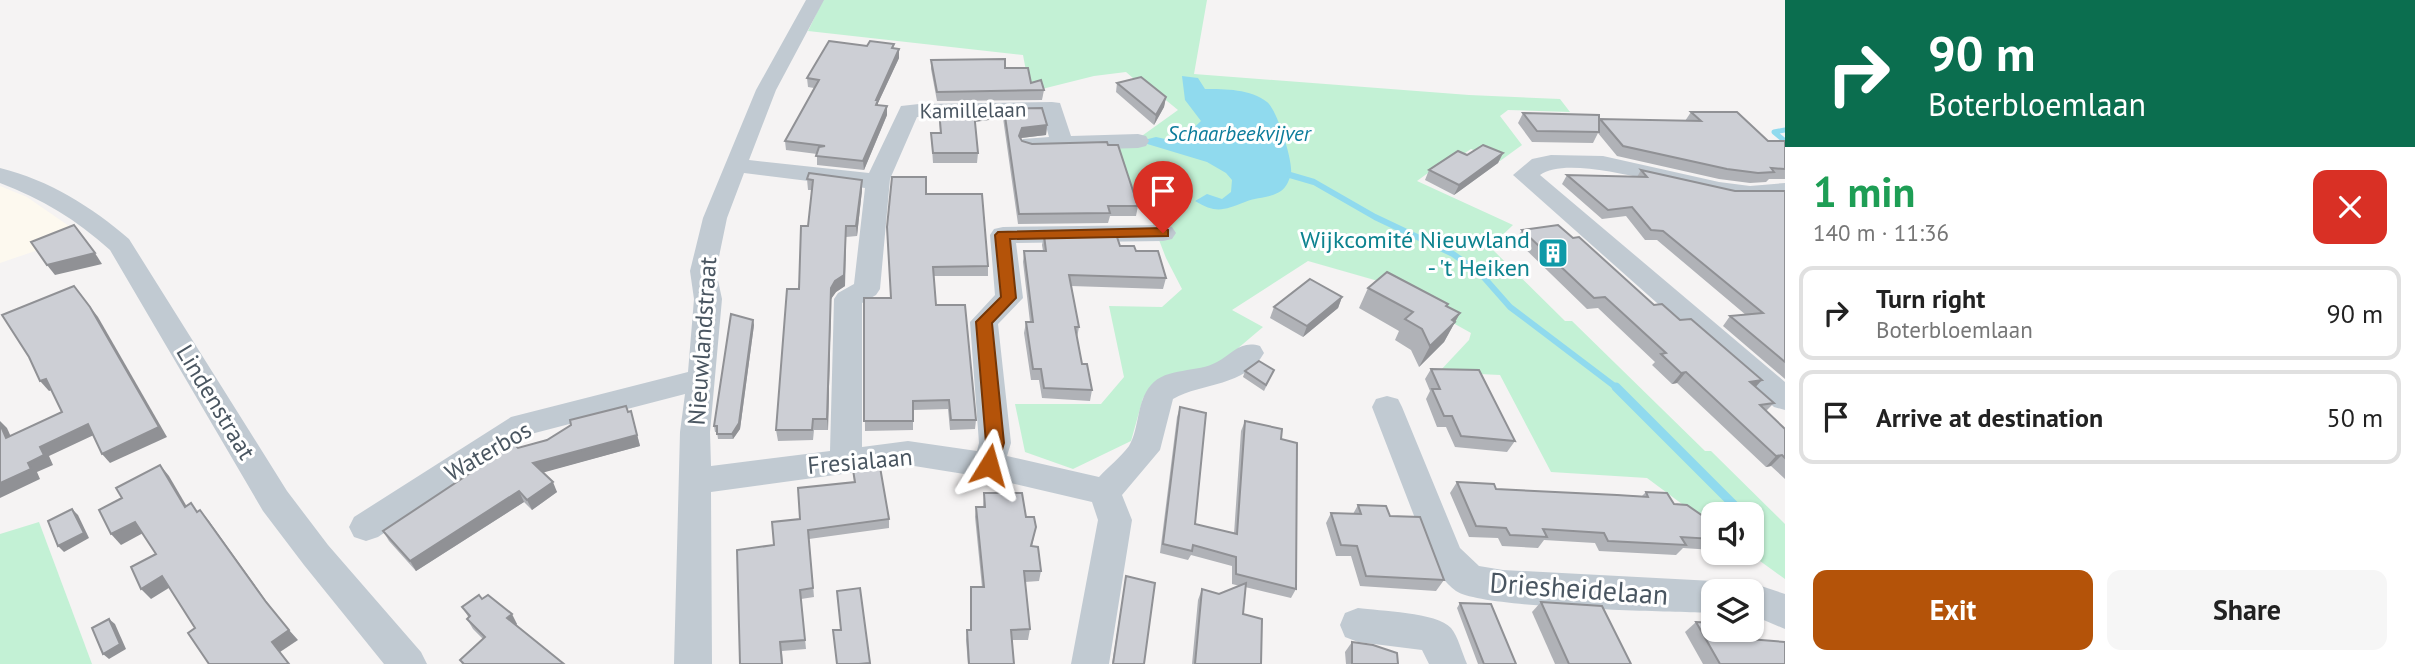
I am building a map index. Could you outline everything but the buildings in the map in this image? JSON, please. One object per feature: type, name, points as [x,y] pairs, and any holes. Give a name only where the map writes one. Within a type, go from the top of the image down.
[{"type":"street","name":"Nieuwlandstraat","points":[[693,664],[695,432],[708,299],[703,271],[715,218],[735,165],[766,90],[815,0]]},
{"type":"street","name":"Kamillelaan","points":[[878,179],[909,111],[1052,108],[1062,143]]},
{"type":"street","name":"Kamillelaan","points":[[1031,144],[1138,141]]},
{"type":"street","points":[[1785,190],[1750,193],[1719,189],[1603,163],[1551,162],[1540,164],[1525,175],[1785,399]]},
{"type":"street","points":[[735,165],[864,181],[878,179],[867,289],[849,299],[846,460]]},
{"type":"street","name":"Lindenstraat","points":[[0,175],[59,198],[92,219],[120,245],[275,501],[316,555],[408,664]]},
{"type":"street","points":[[989,465],[995,443],[984,322],[1009,298],[1003,235],[1163,233]]},
{"type":"street","points":[[1090,664],[1115,520],[1105,492],[1144,450],[1156,402],[1162,391],[1177,383],[1213,376],[1227,370],[1250,353]]},
{"type":"street","name":"Waterbos","points":[[366,527],[522,425],[702,379]]},
{"type":"street","name":"Driesheidelaan","points":[[1387,407],[1447,557],[1469,580],[1503,586],[1701,596]]},
{"type":"street","name":"Fresialaan","points":[[696,481],[908,453],[989,465],[1105,492]]},
{"type":"street","points":[[1764,601],[1785,613]]},
{"type":"street","points":[[1358,625],[1429,634],[1438,640],[1448,664]]},
{"type":"shaded area","points":[[0,186],[27,197],[82,235],[0,263]]},
{"type":"green space","points":[[823,0],[1207,0],[1194,74],[1469,95],[1560,99],[1570,112],[1508,110],[1500,116],[1522,145],[1500,161],[1471,149],[1456,159],[1450,157],[1417,181],[1513,225],[1490,247],[1565,321],[1572,321],[1705,451],[1711,451],[1763,502],[1701,502],[1701,518],[1647,478],[1551,472],[1500,375],[1439,372],[1469,340],[1471,333],[1378,281],[1308,261],[1232,310],[1263,327],[1217,366],[1162,382],[1143,398],[1131,441],[1073,469],[1025,452],[1015,404],[1101,404],[1124,377],[1109,306],[1162,307],[1182,289],[1166,258],[1142,196],[1130,196],[1114,146],[1139,138],[1178,110],[1145,83],[1140,84],[1126,72],[1094,76],[1030,92],[1023,55],[808,31]]},
{"type":"green space","points":[[1764,503],[1785,524],[1785,579],[1764,564]]},
{"type":"green space","points":[[39,522],[92,664],[0,664],[0,534]]},
{"type":"water","name":"Schaarbeekvijver","points":[[1182,76],[1198,78],[1205,89],[1246,92],[1267,102],[1280,124],[1290,158],[1291,173],[1283,190],[1220,209],[1209,208],[1195,201],[1207,194],[1222,199],[1231,192],[1232,180],[1226,173],[1207,162],[1144,143],[1144,140],[1156,137],[1179,142],[1201,121],[1185,100]]},
{"type":"waterway","points":[[1785,130],[1774,132],[1785,141]]},
{"type":"waterway","points":[[1290,175],[1314,182],[1375,217],[1453,254],[1480,273],[1510,307],[1617,388]]},
{"type":"waterway","points":[[1617,388],[1731,502]]},
{"type":"place","name":"Wijkcomité Nieuwland - 't Heiken","points":[[1553,253]]},
{"type":"route","points":[[989,465],[995,443],[984,322],[1009,298],[1003,235],[1163,233]]}]
